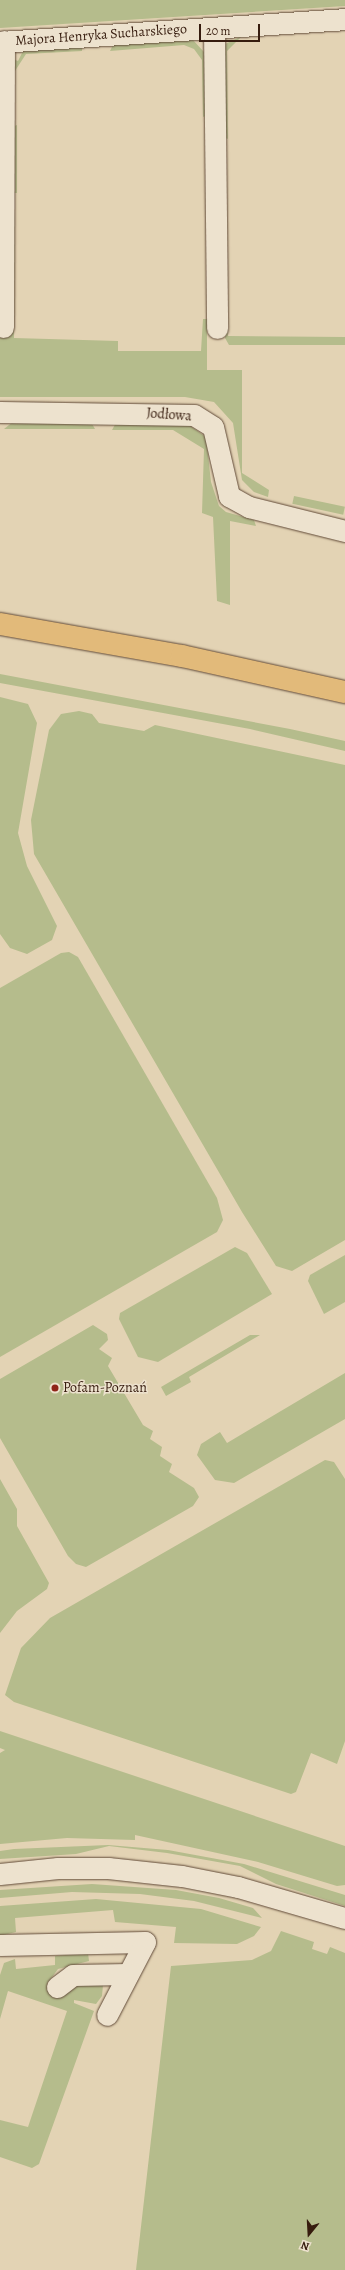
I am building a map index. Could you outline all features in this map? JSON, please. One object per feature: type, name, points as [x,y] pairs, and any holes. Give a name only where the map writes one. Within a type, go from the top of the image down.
[{"type":"main road","points":[[0,624],[182,656],[345,692]]},
{"type":"street","name":"Majora Henryka Sucharskiego","points":[[2,42],[345,19]]},
{"type":"street","points":[[214,28],[217,328]]},
{"type":"street","points":[[2,42],[3,327]]},
{"type":"street","name":"Jodłowa","points":[[0,412],[194,415],[213,427],[229,496],[256,509],[345,530]]},
{"type":"street","points":[[0,1874],[79,1868],[174,1875],[238,1887],[345,1918]]},
{"type":"street","points":[[0,1945],[145,1942],[107,2015]]},
{"type":"street","points":[[57,1987],[73,1975],[128,1974]]},
{"type":"green space","points":[[0,0],[345,0],[345,6],[0,28]]},
{"type":"green space","points":[[242,36],[227,51],[228,139],[224,137],[223,45]]},
{"type":"green space","points":[[193,40],[204,52],[207,115],[203,117],[202,60],[194,49],[184,45],[110,51],[114,43]]},
{"type":"green space","points":[[82,44],[82,51],[26,54],[15,71],[12,108],[13,59],[18,61],[24,49]]},
{"type":"green space","points":[[17,125],[17,193],[14,193],[12,127]]},
{"type":"green space","points":[[15,211],[14,338],[118,341],[118,351],[201,351],[203,319],[207,319],[207,370],[242,370],[242,473],[269,490],[268,497],[254,492],[242,480],[233,423],[214,402],[185,397],[0,397],[0,329]]},
{"type":"green space","points":[[228,299],[228,336],[345,337],[345,345],[229,345],[225,338],[224,300]]},
{"type":"green space","points":[[14,421],[91,422],[95,429],[4,429]]},
{"type":"green space","points":[[117,421],[189,425],[206,437],[211,482],[219,506],[226,512],[254,520],[256,526],[230,521],[230,605],[217,601],[213,517],[202,513],[204,449],[173,430],[112,430]]},
{"type":"green space","points":[[294,496],[345,507],[343,515],[292,504]]},
{"type":"green space","points":[[0,674],[290,729],[345,741],[345,751],[250,729],[0,683]]},
{"type":"green space","points":[[0,697],[28,704],[37,723],[18,833],[27,866],[57,926],[52,940],[27,954],[10,948],[0,934]]},
{"type":"green space","points":[[79,711],[92,714],[99,723],[144,731],[155,725],[345,765],[345,1240],[292,1271],[276,1266],[242,1212],[34,854],[31,820],[49,730],[61,714]]},
{"type":"green space","points":[[69,952],[78,957],[217,1198],[223,1220],[217,1232],[0,1357],[0,988],[61,953]]},
{"type":"green space","points":[[235,1247],[247,1253],[272,1294],[158,1362],[138,1357],[119,1319],[120,1313]]},
{"type":"green space","points":[[345,1255],[345,1302],[324,1314],[308,1281],[310,1275]]},
{"type":"green space","points":[[93,1325],[107,1334],[108,1340],[99,1349],[112,1358],[108,1366],[143,1425],[153,1431],[150,1439],[162,1447],[160,1456],[172,1464],[169,1472],[194,1488],[199,1497],[193,1506],[86,1567],[76,1564],[68,1556],[0,1438],[0,1379]]},
{"type":"green space","points":[[250,1335],[260,1335],[189,1377],[191,1382],[166,1396],[161,1387]]},
{"type":"green space","points":[[345,1373],[345,1419],[234,1483],[215,1480],[197,1455],[201,1444],[220,1432],[227,1443]]},
{"type":"green space","points":[[325,1460],[334,1462],[345,1479],[345,1741],[337,1764],[311,1753],[296,1792],[291,1794],[14,1702],[5,1695],[21,1648],[50,1618]]},
{"type":"green space","points":[[0,1479],[17,1509],[17,1526],[49,1583],[47,1589],[17,1611],[0,1633]]},
{"type":"green space","points":[[0,1731],[345,1846],[345,1885],[337,1886],[258,1862],[135,1835],[135,1840],[67,1838],[0,1844],[0,1753],[5,1750],[0,1748]]},
{"type":"green space","points":[[108,1845],[168,1850],[244,1864],[345,1895],[345,1906],[276,1884],[240,1866],[167,1853],[109,1846],[76,1854],[0,1859],[0,1851],[14,1849]]},
{"type":"green space","points":[[92,1884],[176,1890],[219,1898],[253,1908],[262,1918],[194,1901],[140,1894],[72,1892],[0,1898],[0,1890]]},
{"type":"green space","points":[[96,1899],[201,1909],[261,1927],[254,1936],[237,1944],[174,1943],[176,1927],[115,1922],[113,1910],[15,1918],[16,1932],[0,1936],[0,1906]]},
{"type":"green space","points":[[281,1931],[314,1942],[312,1949],[327,1954],[330,1947],[345,1953],[345,2270],[136,2270],[171,1966],[252,1960],[271,1951]]},
{"type":"green space","points":[[88,1953],[89,1961],[58,1969],[47,1984],[66,1989],[72,1985],[103,1985],[102,1996],[96,2004],[74,2000],[74,2003],[94,2011],[39,2164],[32,2168],[0,2157],[0,2120],[28,2127],[67,2011],[8,1991],[0,2019],[0,1975],[4,1963],[15,1959],[16,1969],[55,1965],[55,1956]]},
{"type":"place","name":"Pofam-Poznań","points":[[55,1388]]}]
